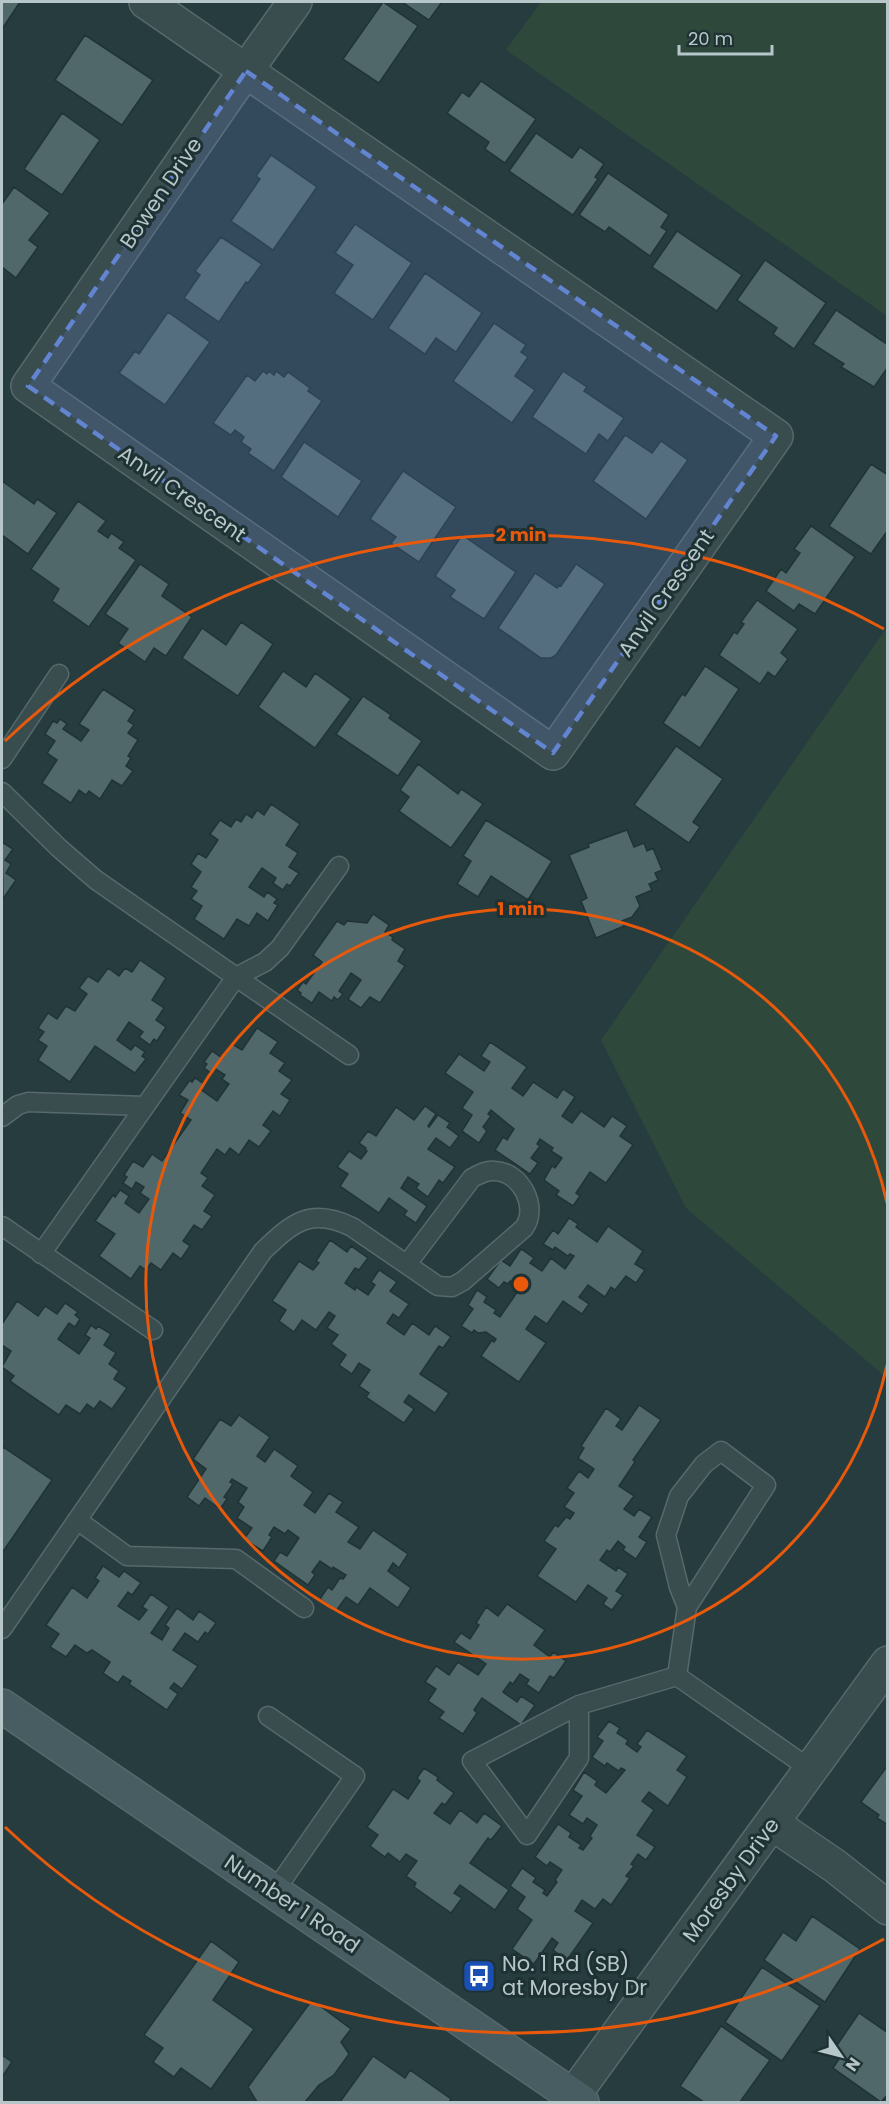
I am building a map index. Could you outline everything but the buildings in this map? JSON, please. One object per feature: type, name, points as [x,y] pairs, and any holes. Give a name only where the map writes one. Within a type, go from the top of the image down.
[{"type":"main road","name":"Number 1 Road","points":[[2,1706],[578,2099]]},
{"type":"street","points":[[146,2],[246,71]]},
{"type":"street","name":"Bowen Drive","points":[[28,386],[295,2]]},
{"type":"street","name":"Anvil Crescent","points":[[28,386],[553,753],[777,436],[246,71]]},
{"type":"street","name":"Moresby Drive","points":[[578,2099],[810,1769],[888,1663]]},
{"type":"street","points":[[772,1823],[835,1866],[888,1908]]},
{"type":"lane","points":[[2,759],[60,674]]},
{"type":"lane","points":[[2,792],[59,848],[96,880],[349,1055]]},
{"type":"lane","points":[[41,1254],[236,977],[265,962],[280,948],[339,866]]},
{"type":"lane","points":[[2,1117],[18,1105],[28,1102],[144,1106]]},
{"type":"lane","points":[[2,1629],[263,1251],[280,1234],[296,1224],[323,1217],[338,1220],[352,1227],[438,1286],[452,1287],[463,1281],[524,1228],[530,1213],[525,1192],[518,1182],[498,1170],[486,1171],[472,1178],[407,1264]]},
{"type":"lane","points":[[2,1226],[153,1330]]},
{"type":"lane","points":[[677,1676],[687,1607],[766,1485],[721,1451],[704,1464],[680,1496],[666,1535],[687,1607]]},
{"type":"lane","points":[[76,1520],[127,1556],[236,1559],[304,1608]]},
{"type":"lane","points":[[579,1705],[579,1758],[527,1835],[472,1761],[579,1705],[677,1676]]},
{"type":"lane","points":[[677,1676],[810,1769]]},
{"type":"lane","points":[[268,1716],[355,1776],[274,1892]]},
{"type":"highlighted area","points":[[246,71],[776,436],[553,753],[28,386]]},
{"type":"green space","points":[[541,2],[887,2],[887,316],[506,50]]},
{"type":"green space","points":[[887,627],[887,1378],[686,1208],[601,1040]]},
{"type":"place","name":"No. 1 Rd (SB) at Moresby Dr","points":[[479,1976]]}]
